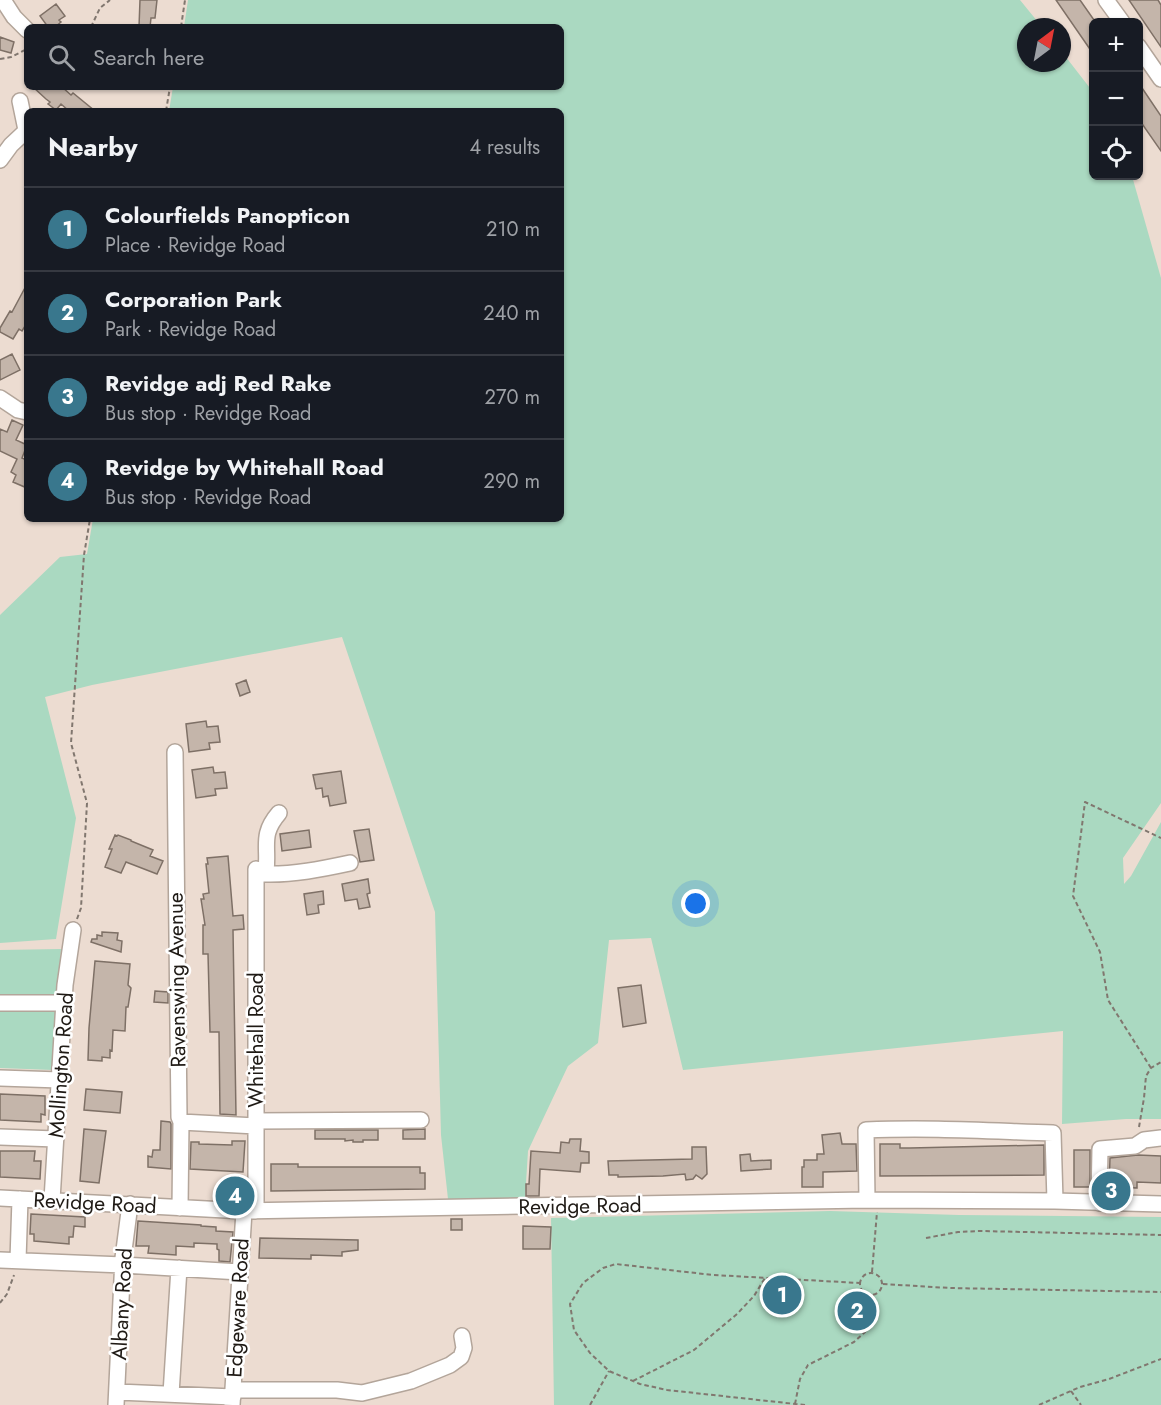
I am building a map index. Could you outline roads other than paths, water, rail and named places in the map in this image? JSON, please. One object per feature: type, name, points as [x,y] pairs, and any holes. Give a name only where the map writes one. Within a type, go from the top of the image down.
[{"type":"street","points":[[3,0],[14,18],[24,27]]},
{"type":"street","points":[[1106,0],[1119,18]]},
{"type":"street","points":[[1143,53],[1161,79]]},
{"type":"street","points":[[20,101],[24,120]]},
{"type":"street","points":[[0,160],[24,132]]},
{"type":"street","points":[[0,398],[24,411]]},
{"type":"street","name":"Ravenswing Avenue","points":[[175,752],[179,1117],[181,1122],[180,1208]]},
{"type":"street","name":"Whitehall Road","points":[[250,1211],[256,1124],[258,874],[266,868],[266,840],[270,826],[279,813]]},
{"type":"street","points":[[258,874],[309,871],[350,863]]},
{"type":"street","name":"Mollington Road","points":[[52,1200],[65,985],[73,930]]},
{"type":"street","points":[[0,1003],[64,1003]]},
{"type":"street","points":[[0,1078],[60,1080]]},
{"type":"street","points":[[181,1122],[256,1124],[421,1120]]},
{"type":"street","points":[[872,1200],[866,1131],[933,1128],[1053,1133],[1055,1202]]},
{"type":"street","points":[[0,1137],[56,1139]]},
{"type":"street","points":[[1099,1203],[1100,1149],[1135,1146],[1144,1140],[1161,1138]]},
{"type":"street","name":"Revidge Road","points":[[0,1198],[250,1211],[872,1200],[1161,1204]]},
{"type":"street","points":[[18,1260],[20,1198]]},
{"type":"street","name":"Albany Road","points":[[117,1398],[123,1265],[130,1204]]},
{"type":"street","name":"Edgeware Road","points":[[233,1397],[240,1272],[250,1211]]},
{"type":"street","points":[[0,1260],[240,1272]]},
{"type":"street","points":[[171,1394],[179,1268]]},
{"type":"street","points":[[117,1398],[171,1394],[233,1397],[337,1390],[362,1393],[411,1381],[450,1365],[461,1357],[464,1348],[462,1336]]},
{"type":"place","name":"Revidge adj Red Rake","points":[[1111,1191]]},
{"type":"place","name":"Revidge by Whitehall Road","points":[[235,1196]]},
{"type":"place","name":"Colourfields Panopticon","points":[[782,1295]]},
{"type":"place","name":"Corporation Park","points":[[857,1311]]}]
